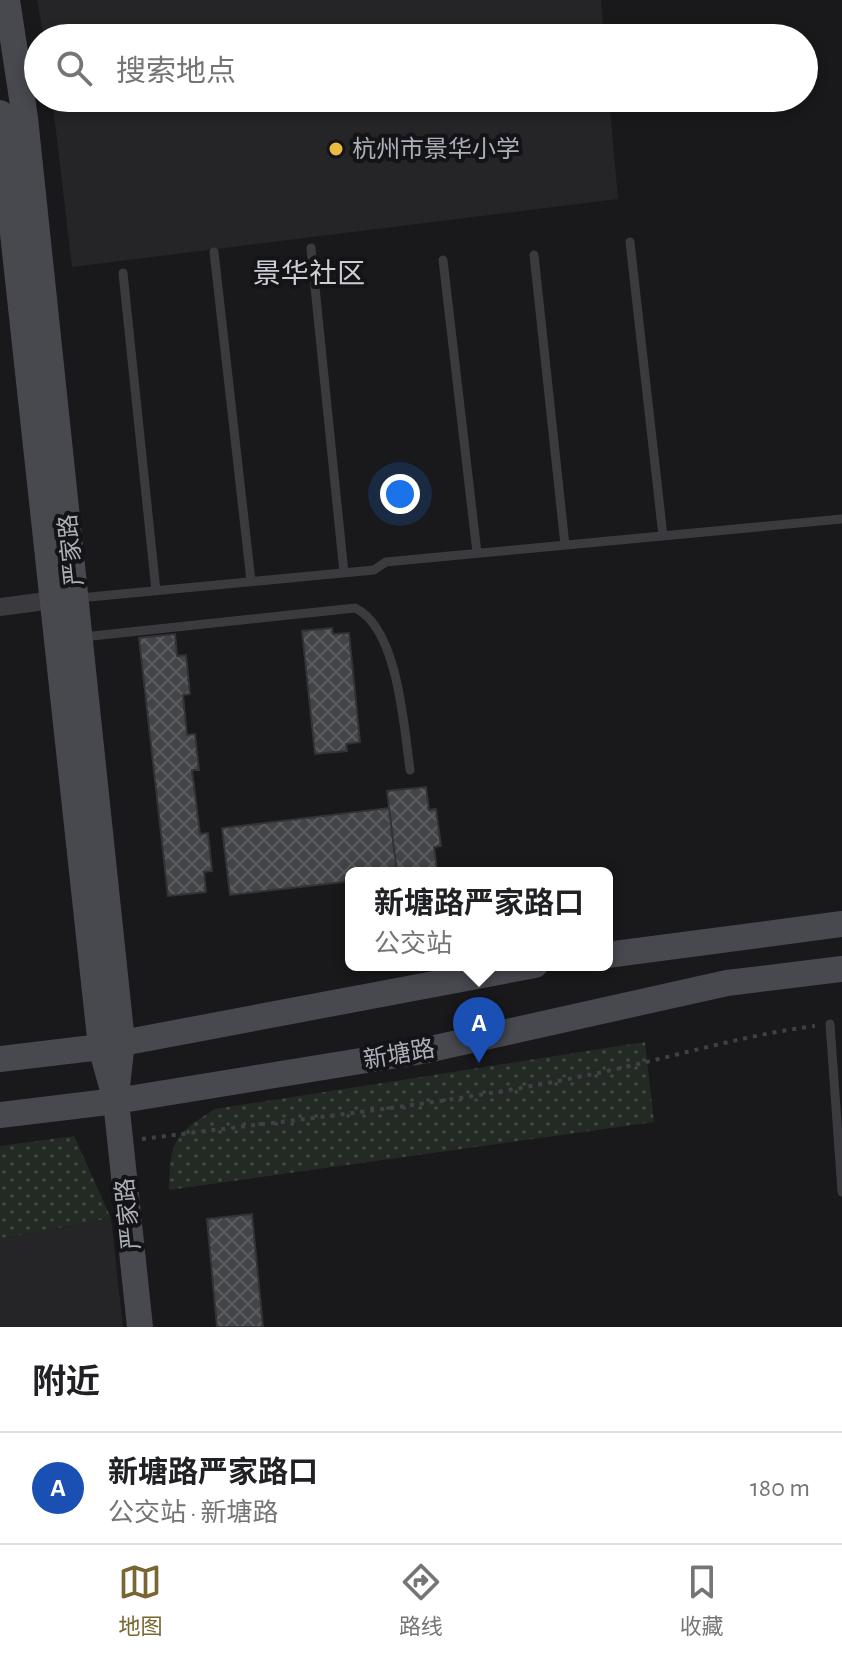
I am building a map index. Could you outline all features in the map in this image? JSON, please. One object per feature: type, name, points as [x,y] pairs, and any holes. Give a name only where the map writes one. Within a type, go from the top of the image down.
[{"type":"street","name":"严家路","points":[[7,0],[27,134],[64,599],[80,637],[116,1101],[140,1327]]},
{"type":"street","name":"严家路","points":[[0,113],[64,599],[112,1044]]},
{"type":"street","points":[[0,607],[64,599]]},
{"type":"street","points":[[613,954],[842,924]]},
{"type":"street","name":"新塘路","points":[[0,1115],[116,1101],[422,1051],[727,983],[842,969]]},
{"type":"street","points":[[0,1059],[112,1044],[503,971]]},
{"type":"lane","points":[[630,242],[663,536]]},
{"type":"lane","points":[[311,248],[344,573]]},
{"type":"lane","points":[[214,252],[251,581]]},
{"type":"lane","points":[[534,255],[565,545]]},
{"type":"lane","points":[[443,260],[477,553]]},
{"type":"lane","points":[[123,273],[156,591]]},
{"type":"lane","points":[[64,599],[374,570],[386,562],[842,519]]},
{"type":"lane","points":[[80,637],[355,608],[368,614],[398,675],[410,770]]},
{"type":"lane","points":[[830,1024],[842,1192]]},
{"type":"path","points":[[120,1142],[468,1097],[585,1076],[774,1031],[830,1024]]},
{"type":"shaded area","points":[[37,0],[601,0],[603,24],[41,24]]},
{"type":"shaded area","name":"杭州市景华小学","points":[[54,112],[610,112],[618,199],[72,267]]},
{"type":"shaded area","points":[[645,1042],[654,1122],[169,1190],[171,1160],[177,1140],[191,1125],[215,1109]]},
{"type":"shaded area","points":[[74,1136],[111,1218],[0,1239],[0,1146]]},
{"type":"shaded area","points":[[111,1218],[123,1327],[0,1327],[0,1239]]},
{"type":"building","points":[[332,628],[333,634],[349,633],[360,742],[346,744],[347,751],[315,754],[302,631]]},
{"type":"building","points":[[175,634],[177,656],[186,655],[190,694],[183,695],[187,735],[195,734],[199,770],[192,770],[200,834],[208,833],[212,871],[204,872],[206,892],[168,896],[139,638]]},
{"type":"building","points":[[426,787],[429,810],[436,809],[441,846],[434,847],[437,867],[396,867],[387,791]]},
{"type":"building","points":[[389,808],[396,867],[345,867],[345,882],[230,895],[222,828]]},
{"type":"building","points":[[252,1214],[263,1327],[217,1327],[207,1219]]},
{"type":"place","name":"杭州市景华小学","points":[[336,149]]},
{"type":"place","name":"新塘路严家路口","points":[[479,1063]]},
{"type":"district","name":"景华社区","points":[[309,273]]}]
